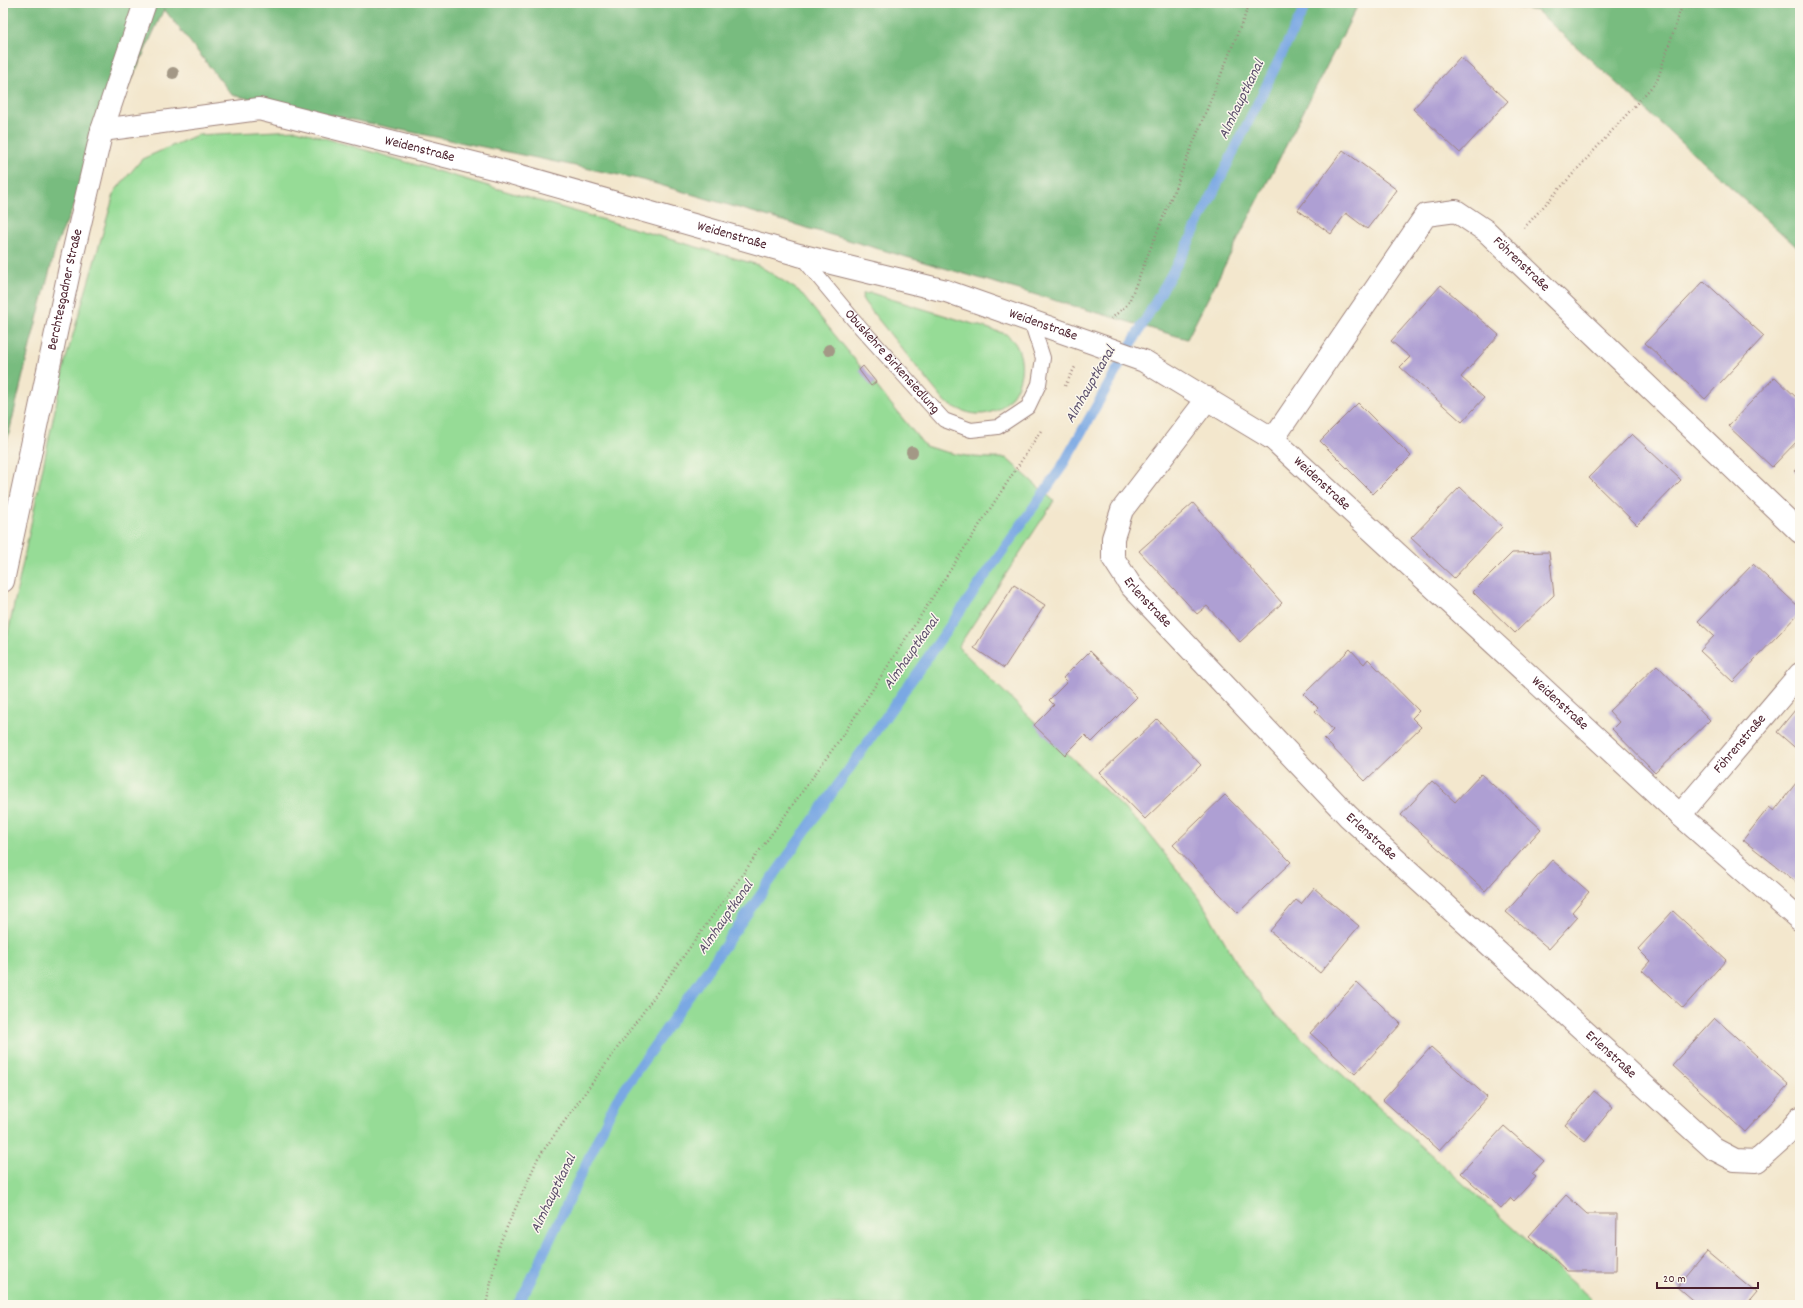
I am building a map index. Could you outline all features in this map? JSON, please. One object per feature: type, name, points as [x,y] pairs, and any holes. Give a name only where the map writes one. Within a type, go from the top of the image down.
[{"type":"street","name":"Berchtesgadner Straße","points":[[3,580],[102,130],[145,3]]},
{"type":"street","name":"Weidenstraße","points":[[102,130],[259,109],[493,168],[799,255],[946,291],[1144,361],[1208,398],[1273,439],[1680,815],[1800,920]]},
{"type":"street","name":"Föhrenstraße","points":[[1273,439],[1426,215],[1456,211],[1486,231],[1800,532]]},
{"type":"street","name":"Erlenstraße","points":[[1208,398],[1122,510],[1113,538],[1113,558],[1131,586],[1348,816],[1714,1149],[1736,1160],[1757,1161],[1786,1135],[1800,1118]]},
{"type":"street","name":"Föhrenstraße","points":[[1680,815],[1800,674]]},
{"type":"lane","name":"Obuskehre Birkensiedlung","points":[[799,255],[853,319],[944,420],[971,430],[998,428],[1028,406],[1039,384],[1042,358],[1031,321]]},
{"type":"path","points":[[1062,392],[1080,356],[1095,344],[1094,334],[1128,304],[1250,3]]},
{"type":"path","points":[[1505,250],[1657,81],[1681,9],[1678,3]]},
{"type":"path","points":[[486,1305],[499,1246],[538,1158],[843,735],[1044,427]]},
{"type":"green space","points":[[3,3],[1359,3],[1187,339],[643,180],[232,95],[164,9],[57,243],[3,458]]},
{"type":"green space","points":[[1486,3],[1800,3],[1800,250],[1537,11]]},
{"type":"green space","points":[[297,130],[758,265],[799,291],[925,446],[965,456],[1006,458],[1054,501],[958,647],[1146,830],[1200,899],[1244,975],[1275,1014],[1598,1305],[3,1305],[3,657],[65,362],[115,191],[142,159],[197,135]]},
{"type":"green space","points":[[871,293],[1006,334],[1016,345],[1020,356],[1020,380],[1015,391],[1000,408],[989,413],[977,414],[965,411],[945,402],[865,303],[862,298],[863,294]]},
{"type":"building","points":[[1460,57],[1508,101],[1460,153],[1413,109]]},
{"type":"building","points":[[1343,150],[1397,190],[1367,229],[1346,213],[1331,234],[1298,210]]},
{"type":"building","points":[[1704,281],[1764,336],[1705,399],[1645,343]]},
{"type":"building","points":[[1441,285],[1499,335],[1461,377],[1484,398],[1462,422],[1400,367],[1410,357],[1391,341]]},
{"type":"building","points":[[863,366],[876,382],[871,386],[859,370]]},
{"type":"building","points":[[1775,377],[1800,401],[1800,438],[1772,467],[1728,426]]},
{"type":"building","points":[[1358,403],[1411,456],[1373,494],[1320,441]]},
{"type":"building","points":[[1632,434],[1681,480],[1637,525],[1589,478]]},
{"type":"building","points":[[1800,465],[1800,476],[1794,471]]},
{"type":"building","points":[[1460,487],[1502,527],[1454,578],[1411,538]]},
{"type":"building","points":[[1193,503],[1282,603],[1240,642],[1207,606],[1197,614],[1139,551]]},
{"type":"building","points":[[1549,552],[1554,595],[1515,633],[1473,592],[1512,553]]},
{"type":"building","points":[[1753,564],[1800,608],[1800,612],[1733,682],[1700,651],[1714,636],[1698,621]]},
{"type":"building","points":[[1014,585],[1045,605],[1004,668],[974,648]]},
{"type":"building","points":[[1350,649],[1364,664],[1368,659],[1419,711],[1412,718],[1421,727],[1365,781],[1324,739],[1333,730],[1315,711],[1318,708],[1304,694]]},
{"type":"building","points":[[1090,651],[1137,697],[1092,742],[1085,735],[1065,755],[1034,725],[1054,705],[1049,700],[1067,682],[1063,678]]},
{"type":"building","points":[[1657,665],[1710,720],[1655,773],[1612,729],[1619,722],[1609,711]]},
{"type":"building","points":[[1800,704],[1800,752],[1777,732]]},
{"type":"building","points":[[1157,719],[1201,765],[1145,819],[1100,773]]},
{"type":"building","points":[[1481,774],[1541,829],[1485,891],[1401,815],[1432,781],[1455,802]]},
{"type":"building","points":[[1796,783],[1800,787],[1800,885],[1743,840],[1769,807],[1774,811]]},
{"type":"building","points":[[1225,795],[1291,862],[1238,913],[1173,845]]},
{"type":"building","points":[[1552,860],[1589,892],[1572,912],[1578,917],[1549,949],[1506,912]]},
{"type":"building","points":[[1314,888],[1359,926],[1320,973],[1270,931],[1296,900],[1301,904]]},
{"type":"building","points":[[1673,911],[1726,960],[1683,1008],[1642,970],[1650,961],[1638,949]]},
{"type":"building","points":[[1357,982],[1401,1024],[1355,1074],[1310,1033]]},
{"type":"building","points":[[1715,1018],[1789,1085],[1745,1132],[1672,1065]]},
{"type":"building","points":[[1431,1047],[1487,1097],[1439,1150],[1383,1100]]},
{"type":"building","points":[[1594,1091],[1613,1107],[1585,1141],[1565,1125]]},
{"type":"building","points":[[1504,1126],[1544,1161],[1532,1174],[1536,1177],[1514,1201],[1511,1198],[1501,1209],[1461,1173]]},
{"type":"building","points":[[1566,1195],[1587,1214],[1617,1214],[1616,1271],[1567,1271],[1529,1236]]},
{"type":"building","points":[[1707,1251],[1756,1292],[1745,1305],[1698,1305],[1677,1287]]},
{"type":"waterway","name":"Almhauptkanal","points":[[517,1305],[529,1284],[616,1100],[1061,468],[1185,250],[1307,3]]}]
